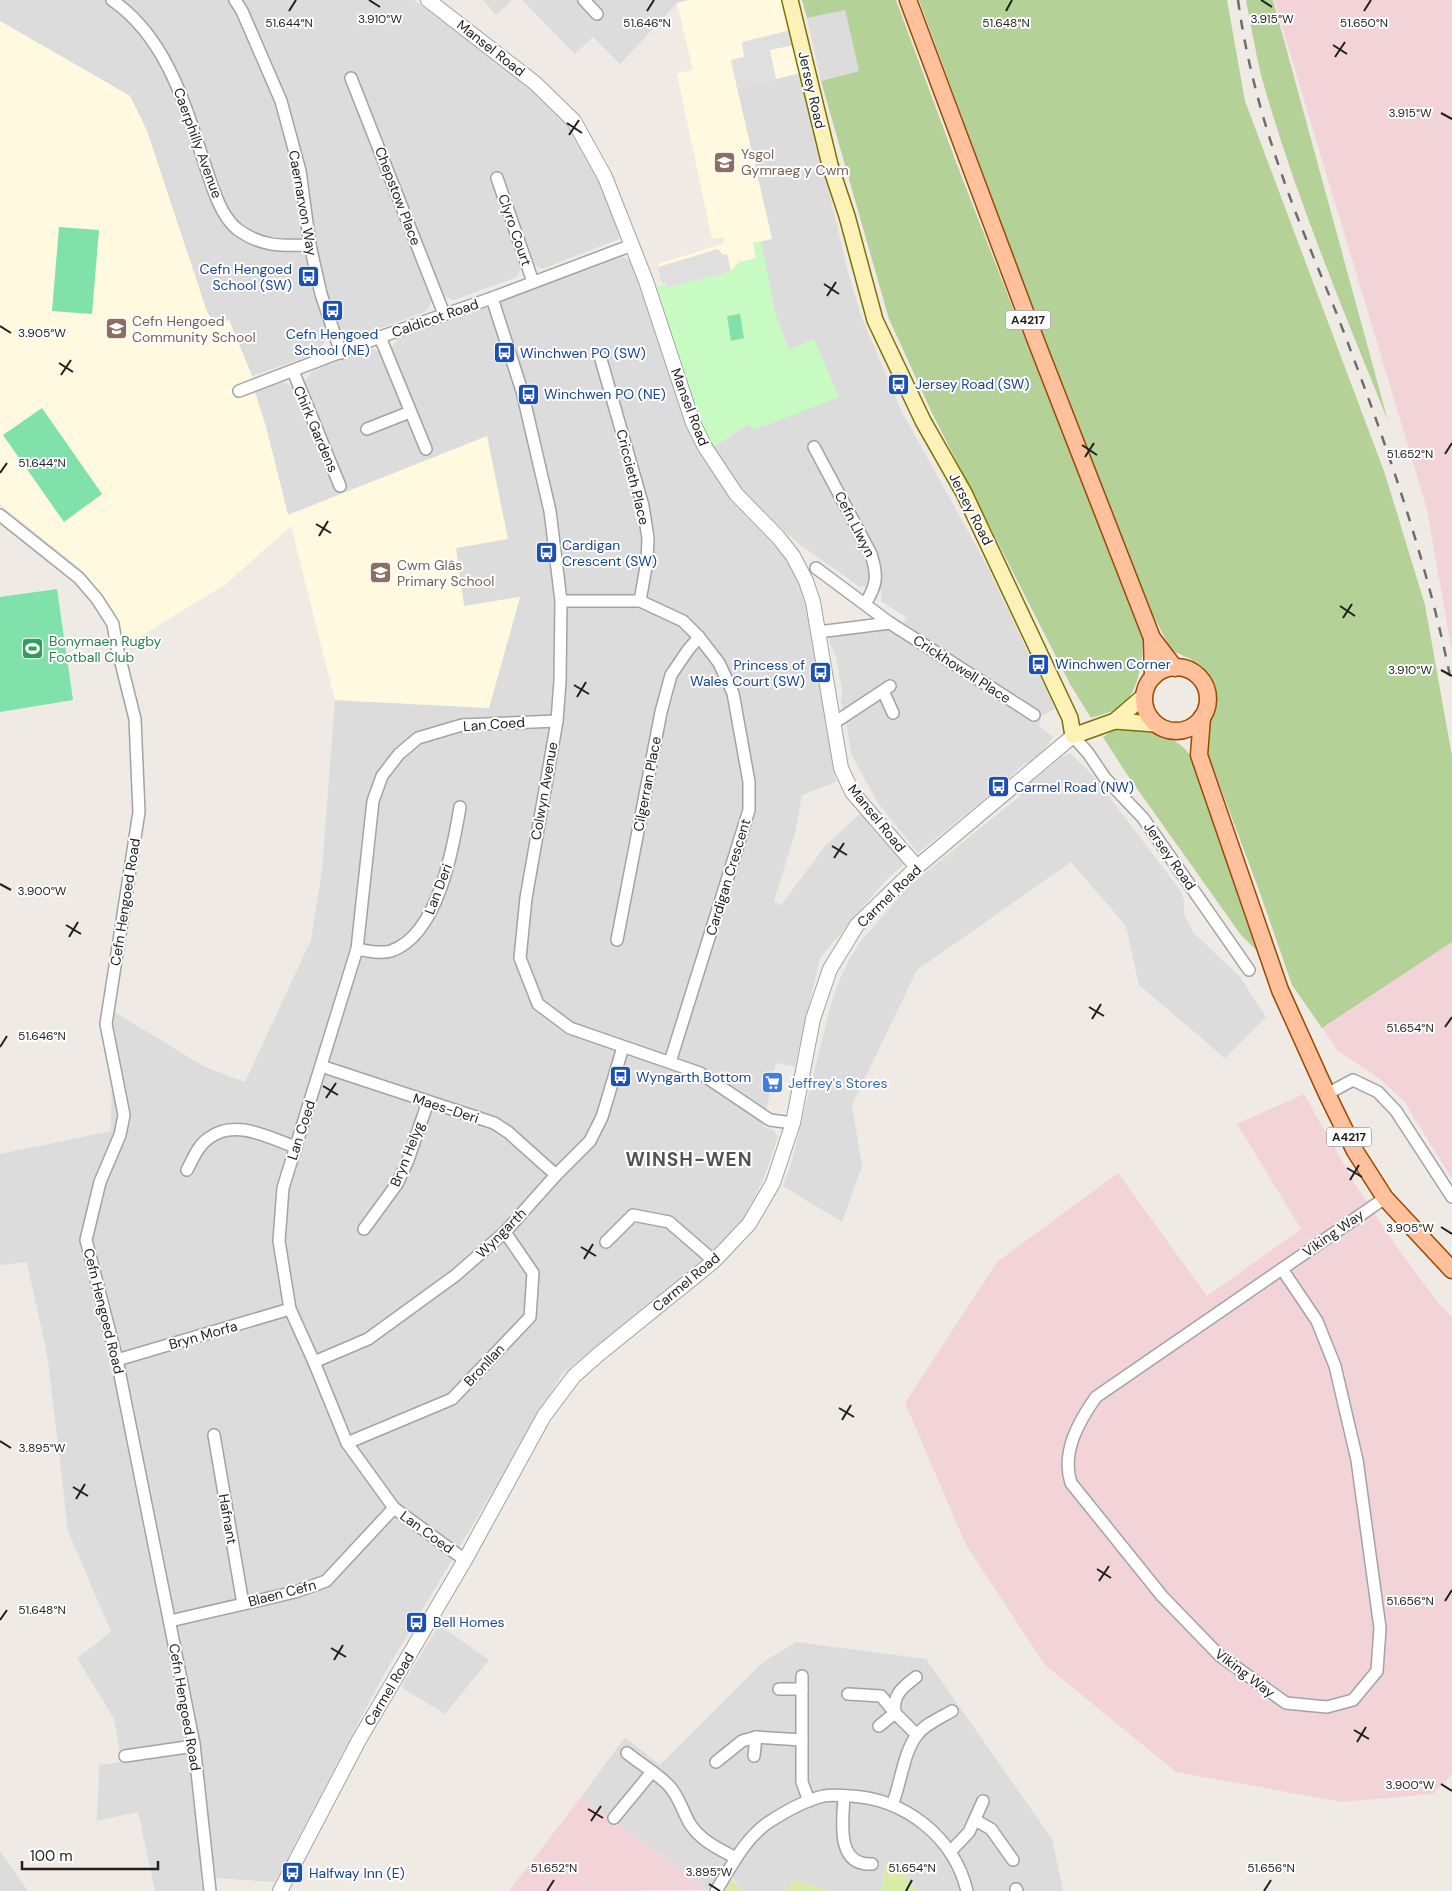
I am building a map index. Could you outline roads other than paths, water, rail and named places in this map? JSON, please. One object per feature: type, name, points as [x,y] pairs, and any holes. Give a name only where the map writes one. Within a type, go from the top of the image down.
[{"type":"main road","name":"Jersey Road","points":[[790,0],[830,165],[847,216],[875,320],[923,421],[964,493],[1019,607],[1070,718],[1073,736]]},
{"type":"main road","name":"A4217","points":[[908,0],[1036,341],[1152,638],[1175,668]]},
{"type":"main road","name":"A4217","points":[[1152,638],[1153,677]]},
{"type":"main road","points":[[1175,668],[1194,673],[1201,680],[1206,688],[1208,698],[1202,717],[1195,725],[1185,730],[1175,731],[1164,729],[1155,724],[1148,716],[1144,707],[1144,696],[1147,686],[1153,677],[1167,669],[1175,668]]},
{"type":"main road","name":"Carmel Road","points":[[1073,736],[1116,721],[1144,696]]},
{"type":"main road","name":"A4217","points":[[1202,717],[1199,755],[1280,990],[1327,1094],[1356,1151],[1385,1198],[1452,1270]]},
{"type":"main road","name":"Carmel Road","points":[[1116,721],[1155,724]]},
{"type":"main road","name":"A4217","points":[[1175,731],[1199,755]]},
{"type":"street","name":"Caerphilly Avenue","points":[[112,0],[128,11],[168,64],[182,94],[212,186],[224,211],[236,228],[254,239],[275,246],[310,245]]},
{"type":"street","name":"Caernarvon Way","points":[[235,0],[242,10],[281,101],[300,171],[310,245],[321,294],[341,353]]},
{"type":"street","name":"Mansel Road","points":[[428,0],[535,82],[574,121],[605,178],[632,245],[693,423],[705,447],[736,494],[778,537],[793,556],[811,591],[841,768],[852,792],[917,867]]},
{"type":"street","points":[[584,0],[598,14]]},
{"type":"street","name":"Chepstow Place","points":[[351,78],[444,314]]},
{"type":"street","name":"Clyro Court","points":[[497,178],[533,282]]},
{"type":"street","name":"Caldicot Road","points":[[239,391],[380,337],[492,298],[632,245]]},
{"type":"street","name":"Colwyn Avenue","points":[[492,298],[522,392],[550,510],[561,601],[560,681],[556,721],[526,898],[520,958],[538,1004],[570,1028],[700,1073],[770,1120],[793,1124]]},
{"type":"street","points":[[380,337],[426,450]]},
{"type":"street","name":"Criccieth Place","points":[[600,356],[643,506],[648,538],[640,601]]},
{"type":"street","name":"Chirk Gardens","points":[[292,372],[340,486]]},
{"type":"street","points":[[367,429],[410,412]]},
{"type":"street","name":"Cefn Llwyn","points":[[814,447],[871,554],[876,569],[875,588],[865,604]]},
{"type":"street","name":"Cefn Hengoed Road","points":[[0,515],[79,578],[97,599],[113,624],[135,719],[139,812],[106,1024],[124,1115],[120,1135],[100,1182],[86,1240],[117,1360],[194,1744],[210,1891]]},
{"type":"street","name":"Crickhowell Place","points":[[816,568],[890,623],[1034,715]]},
{"type":"street","name":"Cardigan Crescent","points":[[561,601],[640,601],[683,621],[699,637],[719,663],[732,693],[749,782],[749,810],[670,1062]]},
{"type":"street","points":[[818,632],[890,623]]},
{"type":"street","name":"Cilgerran Place","points":[[617,940],[663,702],[671,675],[699,637]]},
{"type":"street","points":[[834,723],[886,688],[893,713]]},
{"type":"street","name":"Lan Coed","points":[[465,1560],[394,1508],[347,1443],[290,1309],[279,1241],[283,1188],[356,949],[373,801],[382,776],[399,754],[418,738],[462,725],[556,721]]},
{"type":"street","name":"Carmel Road","points":[[280,1891],[359,1740],[465,1560],[544,1416],[574,1376],[714,1261],[749,1224],[759,1208],[773,1183],[793,1124],[814,1019],[830,969],[857,925],[917,867],[1073,736]]},
{"type":"street","name":"Jersey Road","points":[[1073,736],[1088,753],[1105,778],[1143,818],[1249,970]]},
{"type":"street","name":"Lan Deri","points":[[356,949],[372,952],[391,951],[407,941],[420,929],[433,909],[444,876],[454,842],[460,807]]},
{"type":"street","name":"Wyngarth","points":[[314,1362],[368,1339],[456,1276],[504,1232],[590,1140],[598,1127],[623,1047]]},
{"type":"street","name":"Maes-Deri","points":[[321,1066],[494,1123],[508,1132],[556,1175]]},
{"type":"street","points":[[1327,1094],[1352,1080],[1378,1092],[1396,1111],[1452,1197]]},
{"type":"street","name":"Bryn Helyg","points":[[364,1228],[397,1184],[408,1160],[428,1102]]},
{"type":"street","points":[[186,1170],[198,1149],[208,1138],[220,1131],[232,1129],[248,1130],[296,1147]]},
{"type":"street","name":"Viking Way","points":[[1282,1269],[1317,1321],[1335,1366],[1356,1460],[1380,1628],[1377,1671],[1354,1700],[1327,1707],[1286,1703],[1219,1655],[1162,1596],[1071,1483],[1067,1469],[1075,1434],[1084,1415],[1096,1397],[1385,1198]]},
{"type":"street","points":[[606,1242],[633,1216],[669,1222],[714,1261]]},
{"type":"street","name":"Bronllan","points":[[347,1443],[452,1399],[530,1317],[534,1272],[504,1232]]},
{"type":"street","name":"Bryn Morfa","points":[[117,1360],[290,1309]]},
{"type":"street","name":"Hafnant","points":[[214,1435],[242,1604]]},
{"type":"street","name":"Blaen Cefn","points":[[170,1621],[295,1592],[326,1581],[394,1508]]},
{"type":"street","points":[[802,1676],[802,1782],[809,1800]]},
{"type":"street","points":[[895,1713],[894,1704],[896,1696],[916,1677]]},
{"type":"street","points":[[779,1690],[802,1689]]},
{"type":"street","points":[[848,1694],[881,1696],[917,1735]]},
{"type":"street","points":[[892,1805],[905,1763],[917,1735],[927,1726],[952,1711]]},
{"type":"street","points":[[879,1726],[895,1713]]},
{"type":"street","points":[[716,1762],[742,1741],[756,1737],[802,1740]]},
{"type":"street","points":[[754,1756],[756,1737]]},
{"type":"street","points":[[125,1756],[187,1748],[194,1744]]},
{"type":"street","points":[[627,1753],[669,1785],[690,1824],[700,1836],[736,1858]]},
{"type":"street","points":[[614,1818],[651,1772]]},
{"type":"street","points":[[716,1891],[752,1836],[768,1823],[809,1800],[826,1795],[867,1797],[892,1805],[911,1814],[928,1827],[950,1852],[964,1880],[967,1891]]},
{"type":"street","points":[[844,1796],[843,1841],[847,1852],[864,1864],[872,1864]]},
{"type":"street","points":[[950,1852],[969,1832],[983,1801]]},
{"type":"street","points":[[975,1820],[991,1829],[1013,1860]]},
{"type":"railway","points":[[1238,0],[1250,67],[1268,132],[1295,210],[1336,312],[1387,450],[1430,591],[1452,686]]},
{"type":"place","name":"Ysgol Gymraeg y Cwm","points":[[725,162]]},
{"type":"place","name":"Cefn Hengoed School (SW)","points":[[308,277]]},
{"type":"place","name":"Cefn Hengoed School (NE)","points":[[332,311]]},
{"type":"place","name":"Cefn Hengoed Community School","points":[[116,329]]},
{"type":"place","name":"Winchwen PO (SW)","points":[[504,353]]},
{"type":"place","name":"Jersey Road (SW)","points":[[899,384]]},
{"type":"place","name":"Winchwen PO (NE)","points":[[528,394]]},
{"type":"place","name":"Cardigan Crescent (SW)","points":[[546,553]]},
{"type":"place","name":"Cwm Glâs Primary School","points":[[381,573]]},
{"type":"place","name":"Bonymaen Rugby Football Club","points":[[33,649]]},
{"type":"place","name":"Winchwen Corner","points":[[1039,664]]},
{"type":"place","name":"Princess of Wales Court (SW)","points":[[821,673]]},
{"type":"place","name":"Carmel Road (NW)","points":[[998,787]]},
{"type":"place","name":"Wyngarth Bottom","points":[[620,1077]]},
{"type":"place","name":"Jeffrey's Stores","points":[[772,1083]]},
{"type":"place","name":"Bell Homes","points":[[417,1622]]},
{"type":"place","name":"Halfway Inn (E)","points":[[293,1873]]},
{"type":"district","name":"WINSH-WEN","points":[[689,1159]]}]
